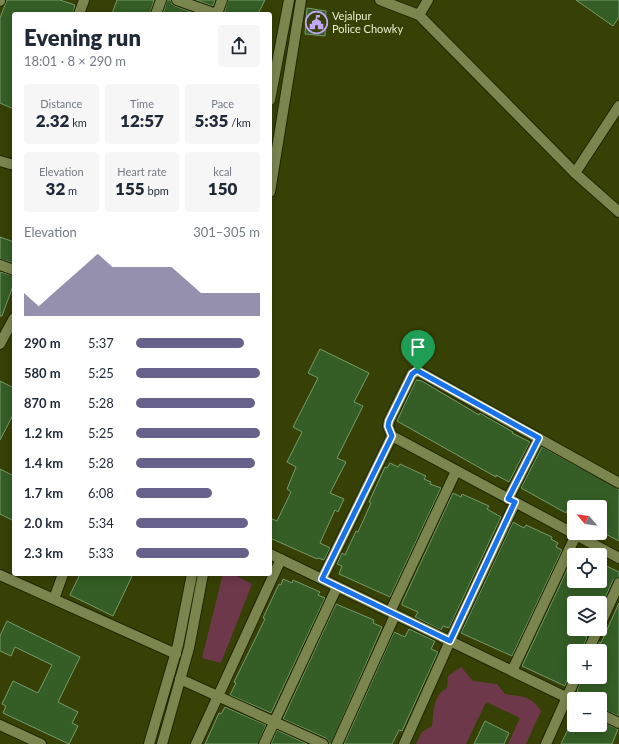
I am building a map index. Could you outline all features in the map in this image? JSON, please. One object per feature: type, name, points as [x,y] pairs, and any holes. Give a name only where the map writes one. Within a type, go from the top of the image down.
[{"type":"street","points":[[80,12],[84,0]]},
{"type":"street","points":[[157,12],[161,0]]},
{"type":"street","points":[[177,0],[210,12]]},
{"type":"street","points":[[217,12],[222,0]]},
{"type":"street","points":[[272,89],[289,0]]},
{"type":"street","points":[[272,180],[301,0]]},
{"type":"street","points":[[380,0],[419,15],[575,173],[619,212]]},
{"type":"street","points":[[419,15],[428,0]]},
{"type":"street","points":[[575,173],[616,118],[619,106]]},
{"type":"street","points":[[0,161],[12,164]]},
{"type":"street","points":[[0,265],[12,269]]},
{"type":"street","points":[[0,344],[12,322]]},
{"type":"street","points":[[567,530],[392,436],[388,426],[390,418],[412,374],[418,371],[619,484]]},
{"type":"street","points":[[322,579],[392,436]]},
{"type":"street","points":[[404,744],[539,438]]},
{"type":"street","points":[[337,744],[392,613],[456,471]]},
{"type":"street","points":[[512,671],[574,540]]},
{"type":"street","points":[[585,540],[619,558]]},
{"type":"street","points":[[272,555],[567,698]]},
{"type":"street","points":[[196,744],[281,560]]},
{"type":"street","points":[[0,575],[54,600],[177,650],[189,648]]},
{"type":"street","points":[[54,600],[62,576]]},
{"type":"street","points":[[149,744],[177,650],[192,576]]},
{"type":"street","points":[[162,744],[189,648],[203,576]]},
{"type":"street","points":[[607,610],[619,583]]},
{"type":"street","points":[[264,744],[337,587]]},
{"type":"street","points":[[180,679],[323,744]]},
{"type":"street","points":[[546,744],[567,705]]},
{"type":"street","points":[[607,717],[619,723]]},
{"type":"street","points":[[0,725],[41,744]]},
{"type":"shaded area","points":[[222,576],[237,576],[252,584],[221,663],[202,658]]},
{"type":"shaded area","points":[[461,667],[473,681],[497,684],[505,694],[521,696],[534,702],[541,711],[526,744],[508,744],[520,718],[486,702],[466,744],[416,744],[422,732],[432,726],[435,704],[442,691],[447,688],[448,676]]},
{"type":"building","points":[[7,0],[60,0],[75,5],[73,12],[12,12],[12,108],[0,103],[0,18]]},
{"type":"building","points":[[117,0],[154,0],[151,12],[113,12]]},
{"type":"building","points":[[167,0],[171,0],[172,4],[175,6],[192,12],[164,12]]},
{"type":"building","points":[[196,0],[215,0],[213,6]]},
{"type":"building","points":[[228,0],[265,0],[259,12],[225,12]]},
{"type":"building","points":[[576,0],[619,0],[619,17],[613,26]]},
{"type":"building","name":"Vejalpur Police Chowky","points":[[307,8],[326,11],[325,36],[305,34]]},
{"type":"building","points":[[0,237],[12,241],[12,262],[0,259]]},
{"type":"building","points":[[0,272],[12,275],[12,288],[2,316],[0,316]]},
{"type":"building","points":[[320,349],[369,373],[354,402],[363,406],[337,458],[346,462],[330,493],[344,499],[338,512],[335,510],[320,543],[330,548],[324,560],[317,559],[272,539],[272,519],[277,521],[291,492],[287,489],[296,467],[287,462],[302,432],[293,427],[318,378],[308,373]]},
{"type":"building","points":[[416,380],[422,381],[479,415],[480,413],[513,432],[512,433],[530,442],[509,482],[496,475],[496,477],[397,421]]},
{"type":"building","points":[[0,381],[12,387],[12,417],[0,440]]},
{"type":"building","points":[[542,447],[619,489],[619,541],[607,535],[607,500],[567,500],[566,513],[521,488]]},
{"type":"building","points":[[390,463],[398,467],[400,464],[426,476],[424,479],[431,482],[430,484],[441,488],[390,597],[339,574],[342,566],[337,564],[342,553],[345,555],[356,531],[358,532],[371,503],[369,502],[385,467],[387,468]]},
{"type":"building","points":[[0,469],[12,475],[12,520],[0,514]]},
{"type":"building","points":[[453,493],[461,497],[462,494],[489,506],[487,509],[501,517],[449,628],[443,626],[441,630],[415,617],[418,612],[402,605],[402,603]]},
{"type":"building","points":[[513,522],[524,528],[526,525],[552,537],[551,539],[558,543],[556,547],[562,550],[512,656],[461,633]]},
{"type":"building","points":[[607,566],[619,572],[619,577],[613,580],[606,596],[567,596],[567,636],[587,637],[584,644],[567,644],[567,681],[565,686],[522,666],[567,570],[567,588],[607,588]]},
{"type":"building","points":[[79,576],[132,576],[113,616],[70,595]]},
{"type":"building","points":[[283,579],[292,583],[293,580],[320,592],[318,595],[325,598],[271,713],[230,695],[236,683],[234,682],[265,619],[263,618],[279,584],[281,585]]},
{"type":"building","points":[[619,603],[619,716],[607,711],[607,692],[577,691],[580,684],[607,684],[607,644],[598,644],[599,642],[601,643],[604,636],[607,636],[607,630]]},
{"type":"building","points":[[336,604],[374,620],[373,623],[382,627],[331,744],[329,744],[326,738],[283,719]]},
{"type":"building","points":[[7,621],[80,657],[58,702],[78,712],[72,723],[78,726],[69,744],[3,713],[6,706],[2,704],[13,681],[38,693],[52,665],[15,647],[11,656],[0,651],[0,636]]},
{"type":"building","points":[[409,629],[435,641],[431,649],[438,652],[402,731],[399,730],[392,744],[344,744],[394,632],[405,637]]},
{"type":"building","points":[[225,707],[266,725],[258,744],[205,744],[219,713],[221,714]]},
{"type":"building","points":[[485,721],[509,733],[504,744],[474,744]]},
{"type":"building","points":[[607,724],[618,729],[612,744],[561,744],[567,731],[607,732]]},
{"type":"building","points":[[277,730],[307,744],[271,744]]},
{"type":"place","name":"Vejalpur Police Chowky","points":[[316,22]]},
{"type":"route","points":[[418,371],[539,438],[508,499],[515,502],[450,641],[322,579],[392,436],[388,426],[390,418],[412,374],[418,371]]}]
